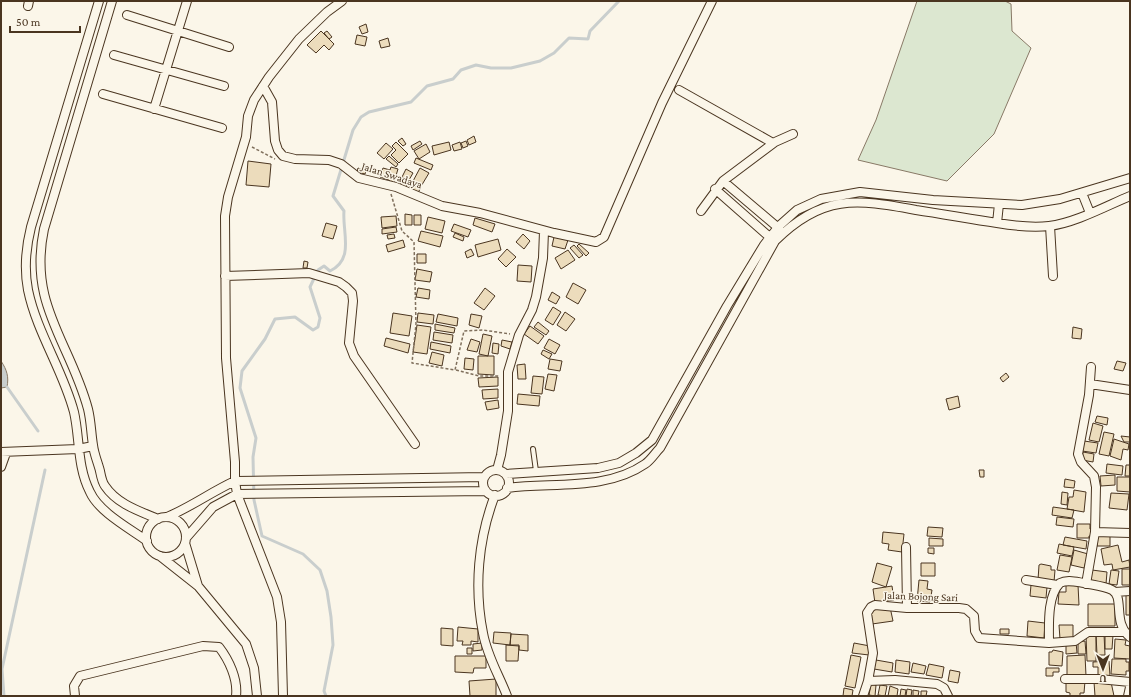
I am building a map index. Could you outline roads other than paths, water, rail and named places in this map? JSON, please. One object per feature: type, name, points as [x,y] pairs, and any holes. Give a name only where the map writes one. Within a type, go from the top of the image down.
[{"type":"street","points":[[99,1],[26,247],[28,289],[33,310],[74,412],[78,449],[90,492],[106,512],[147,541]]},
{"type":"street","points":[[112,1],[40,248],[39,268],[43,296],[47,310],[80,386],[88,409],[93,446],[104,485],[118,500],[158,519]]},
{"type":"street","points":[[154,109],[187,1]]},
{"type":"street","points":[[283,696],[281,622],[277,596],[237,494],[235,481],[235,462],[226,358],[226,204],[246,137],[248,116],[254,100],[299,39],[327,12],[342,1]]},
{"type":"street","name":"Jalan Swadaya","points":[[263,86],[273,107],[273,128],[278,150],[283,156],[289,158],[323,159],[341,164],[359,178],[388,184],[442,206],[480,213],[594,243],[598,242],[604,237],[662,103],[712,1]]},
{"type":"street","points":[[127,15],[229,47]]},
{"type":"street","points":[[114,55],[224,86]]},
{"type":"street","points":[[679,90],[773,143]]},
{"type":"street","points":[[104,94],[222,128]]},
{"type":"street","points":[[701,211],[715,189],[723,181],[773,143],[781,138],[793,134]]},
{"type":"street","points":[[257,696],[254,668],[246,644],[198,586],[151,550],[147,541],[148,531],[158,519],[191,507],[208,494],[235,481],[484,477],[492,470],[497,470],[506,474],[598,468],[619,463],[636,453],[652,440],[727,306],[773,239],[797,210],[821,199],[860,192],[1000,204],[1037,204],[1082,193],[1130,178]]},
{"type":"street","points":[[723,181],[781,230]]},
{"type":"street","points":[[715,189],[773,239]]},
{"type":"street","points":[[1082,193],[1090,213]]},
{"type":"street","points":[[781,230],[817,211],[850,202],[874,202],[1017,226],[1050,226],[1090,213],[1130,196]]},
{"type":"street","points":[[997,223],[1000,204]]},
{"type":"street","points":[[1050,226],[1053,276]]},
{"type":"street","points":[[497,470],[501,456],[508,411],[507,376],[519,335],[532,310],[536,297],[543,258],[544,231]]},
{"type":"street","points":[[160,556],[175,555],[213,507],[237,494],[486,491],[495,495],[500,495],[507,488],[527,485],[601,482],[645,464],[660,448],[773,239]]},
{"type":"street","points":[[225,276],[309,273],[339,282],[352,293],[354,301],[349,343],[354,356],[415,444]]},
{"type":"street","points":[[1086,584],[1095,532],[1095,480],[1090,471],[1079,458],[1078,454],[1090,384],[1091,367]]},
{"type":"street","points":[[1090,384],[1130,390]]},
{"type":"street","points":[[1,467],[4,453],[78,449],[93,446]]},
{"type":"street","points":[[506,474],[508,478],[507,488]]},
{"type":"street","points":[[484,477],[483,482],[486,491]]},
{"type":"street","points":[[495,495],[488,512],[480,552],[478,590],[483,633],[492,663],[507,696]]},
{"type":"street","points":[[167,517],[181,524],[198,586]]},
{"type":"street","points":[[1095,532],[1130,533]]},
{"type":"street","points":[[906,547],[907,608]]},
{"type":"street","points":[[1026,580],[1057,585],[1066,581],[1106,588],[1115,592],[1130,591]]},
{"type":"street","points":[[1049,643],[1051,604],[1057,585]]},
{"type":"street","name":"Jalan Bojong Sari","points":[[1115,592],[1120,623],[1127,634]]},
{"type":"street","name":"Jalan Bojong Sari","points":[[868,681],[873,653],[872,638],[867,618],[868,610],[875,605],[907,608],[953,607],[966,609],[974,616],[975,631],[979,638],[1049,643],[1075,641],[1088,632],[1127,634]]},
{"type":"street","points":[[75,696],[74,686],[80,676],[203,646],[219,647],[228,659],[237,689],[236,696]]},
{"type":"street","points":[[1065,679],[1099,679],[1130,682]]},
{"type":"street","points":[[863,696],[868,681],[895,680],[937,684],[944,688],[948,696]]},
{"type":"street","points":[[1128,696],[1130,687]]},
{"type":"lane","points":[[727,306],[735,311]]},
{"type":"lane","points":[[533,449],[536,471]]},
{"type":"waterway","points":[[326,696],[324,691],[333,645],[327,591],[320,570],[303,554],[262,536],[254,500],[253,457],[256,438],[240,388],[242,371],[265,339],[275,319],[295,317],[313,330],[318,327],[320,318],[310,287],[318,270],[324,266],[330,271],[338,266],[345,252],[344,211],[333,196],[353,130],[361,117],[369,112],[411,102],[427,86],[453,79],[461,70],[476,65],[491,68],[511,68],[540,61],[554,53],[569,38],[588,39],[590,31],[619,1]]},
{"type":"waterway","points":[[7,387],[38,431]]},
{"type":"waterway","points":[[4,696],[2,669],[45,470]]}]
